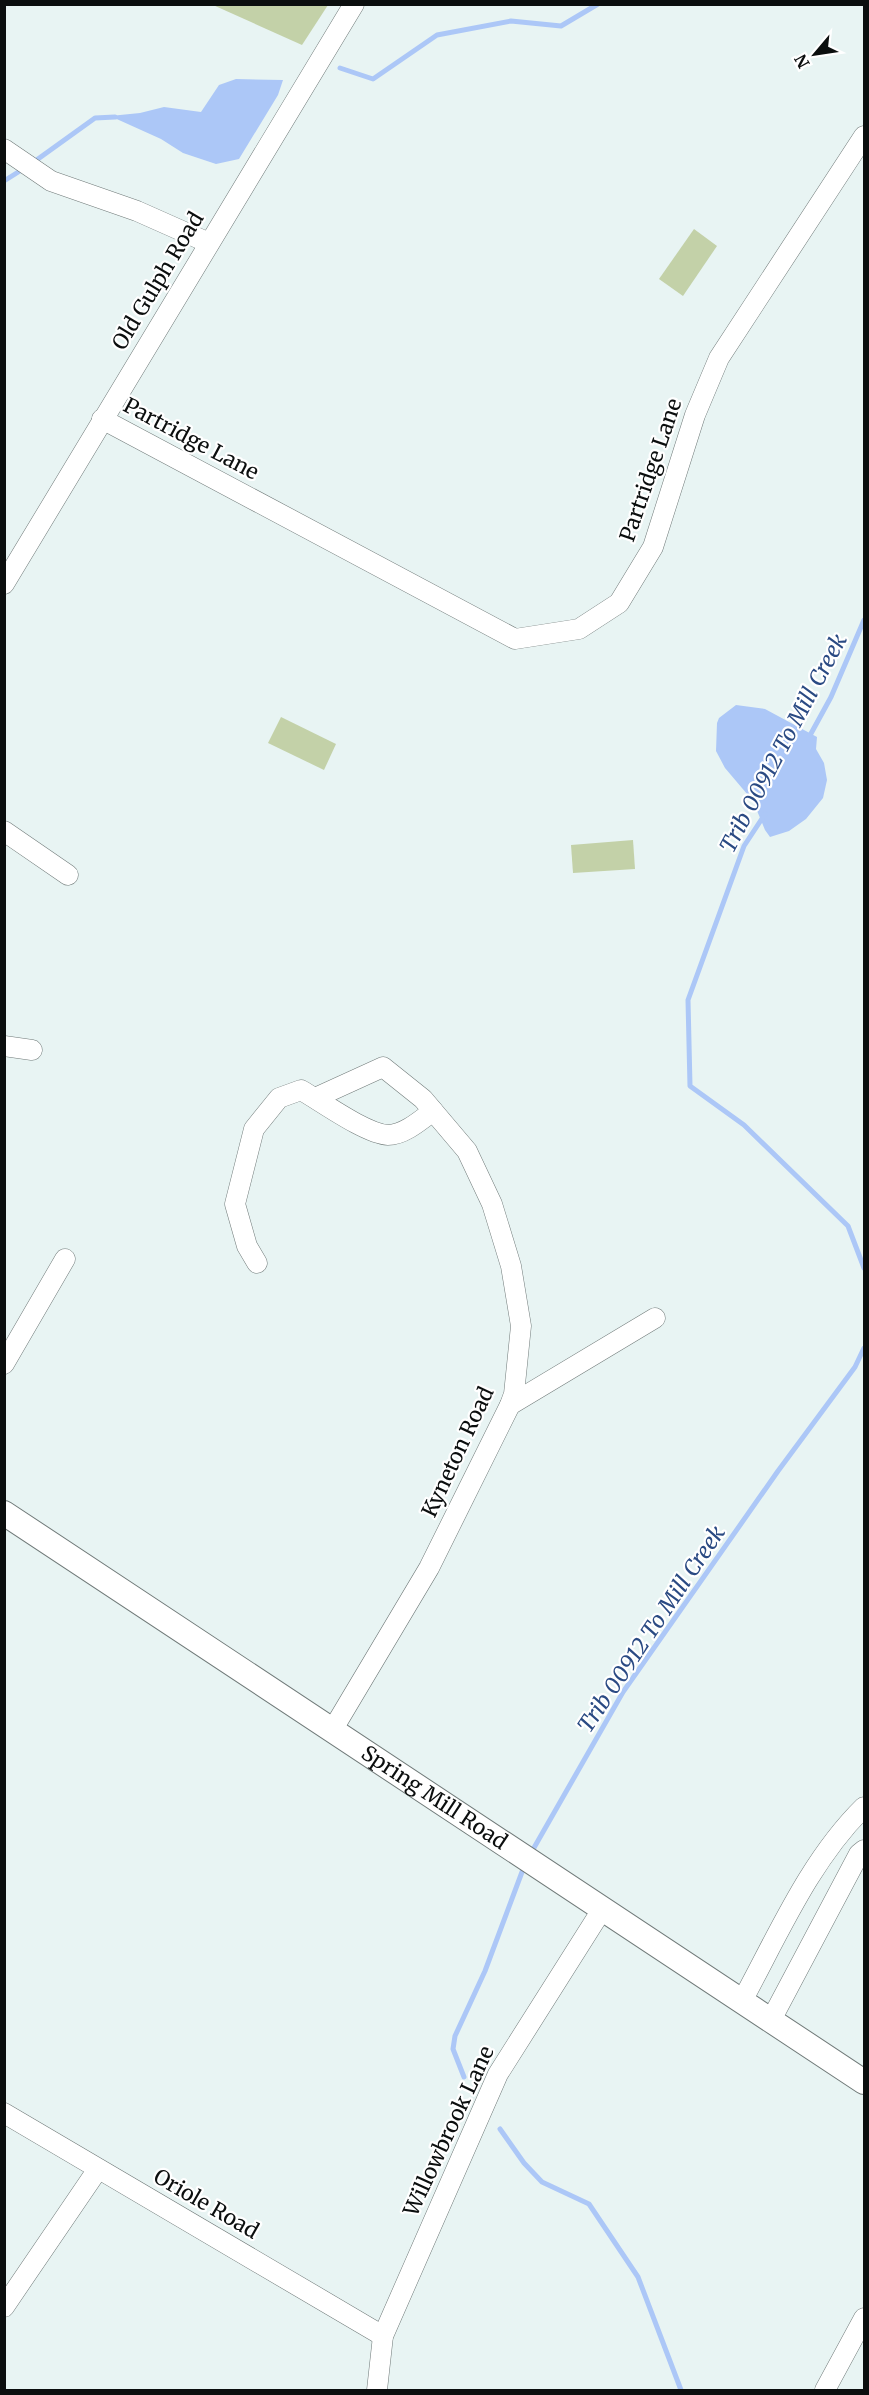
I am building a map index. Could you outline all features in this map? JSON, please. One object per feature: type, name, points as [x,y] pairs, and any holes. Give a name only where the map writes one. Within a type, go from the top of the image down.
[{"type":"main road","name":"Spring Mill Road","points":[[4,1513],[864,2082]]},
{"type":"street","name":"Old Gulph Road","points":[[4,584],[354,4]]},
{"type":"street","name":"Partridge Lane","points":[[102,419],[515,639],[579,629],[619,603],[653,547],[695,415],[719,358],[864,136]]},
{"type":"street","points":[[4,149],[51,181],[137,211],[209,243]]},
{"type":"street","points":[[4,831],[68,876]]},
{"type":"street","points":[[4,1046],[32,1050]]},
{"type":"street","name":"Kyneton Road","points":[[315,1098],[383,1066],[434,1111],[467,1151],[492,1204],[511,1266],[521,1326],[514,1394],[510,1405],[429,1568],[333,1729]]},
{"type":"street","points":[[257,1263],[246,1246],[235,1204],[254,1129],[279,1098],[302,1090],[370,1130],[389,1135],[407,1129],[434,1111]]},
{"type":"street","points":[[4,1364],[65,1259]]},
{"type":"street","points":[[510,1405],[655,1318]]},
{"type":"street","points":[[742,2001],[809,1878],[844,1827],[864,1807]]},
{"type":"street","points":[[771,2020],[859,1854],[864,1850]]},
{"type":"street","name":"Willowbrook Lane","points":[[377,2391],[383,2336],[498,2074],[603,1908]]},
{"type":"street","name":"Oriole Road","points":[[4,2113],[383,2336]]},
{"type":"street","points":[[4,2307],[98,2169]]},
{"type":"street","points":[[825,2391],[864,2318]]},
{"type":"green space","points":[[213,5],[328,5],[302,45]]},
{"type":"green space","points":[[694,229],[717,246],[683,296],[659,279]]},
{"type":"green space","points":[[281,717],[336,744],[324,770],[268,743]]},
{"type":"green space","points":[[633,840],[635,869],[573,873],[571,845]]},
{"type":"water","points":[[236,79],[283,80],[278,95],[239,159],[216,164],[183,153],[161,139],[110,116],[140,113],[164,107],[201,112],[219,85]]},
{"type":"water","points":[[736,705],[765,709],[817,737],[816,749],[824,763],[827,780],[823,798],[806,819],[789,831],[770,837],[753,801],[725,768],[716,751],[719,718]]},
{"type":"waterway","points":[[340,68],[373,79],[437,35],[511,21],[561,26],[598,4]]},
{"type":"waterway","points":[[31,164],[95,118],[115,117]]},
{"type":"waterway","points":[[4,181],[23,169]]},
{"type":"waterway","name":"Trib 00912 To Mill Creek","points":[[808,739],[831,697],[864,620]]},
{"type":"waterway","name":"Trib 00912 To Mill Creek","points":[[765,814],[744,846],[688,1000],[690,1086],[744,1125],[848,1226],[864,1268]]},
{"type":"waterway","name":"Trib 00912 To Mill Creek","points":[[531,1853],[623,1692],[778,1471],[855,1367],[864,1348]]},
{"type":"waterway","name":"Trib 00912 To Mill Creek","points":[[464,2077],[453,2049],[455,2036],[485,1971],[525,1864]]},
{"type":"waterway","name":"Trib 00912 To Mill Creek","points":[[500,2129],[524,2163],[542,2182],[589,2204],[638,2277],[681,2390]]}]
